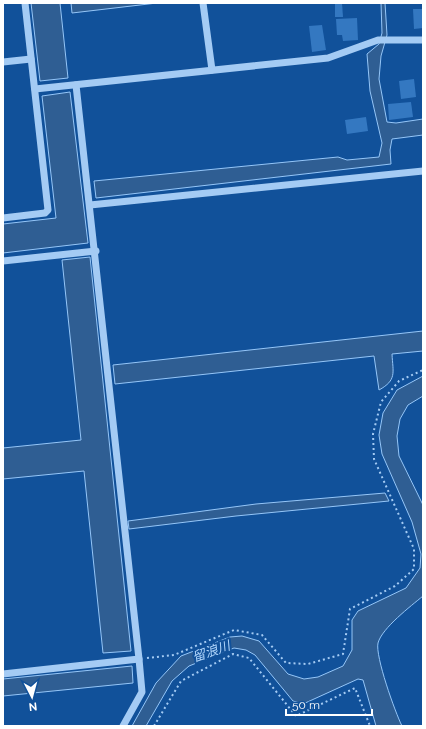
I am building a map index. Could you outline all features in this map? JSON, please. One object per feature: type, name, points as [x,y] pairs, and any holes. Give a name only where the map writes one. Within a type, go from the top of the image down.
[{"type":"street","points":[[3,218],[45,213],[48,210],[25,3]]},
{"type":"street","points":[[203,3],[212,70]]},
{"type":"street","points":[[35,89],[328,58],[378,40],[423,40]]},
{"type":"street","points":[[3,62],[31,59]]},
{"type":"street","points":[[76,85],[96,251],[142,692],[123,726]]},
{"type":"street","points":[[90,205],[423,171]]},
{"type":"street","points":[[3,261],[96,251]]},
{"type":"street","points":[[3,674],[139,659]]},
{"type":"path","points":[[139,659],[174,655],[234,630],[262,635],[286,663],[308,664],[343,654],[350,609],[395,586],[414,569],[414,549],[374,459],[373,434],[381,402],[399,381],[423,370]]},
{"type":"path","points":[[154,726],[181,681],[233,654],[249,658],[296,716],[355,688],[370,726]]},
{"type":"water","points":[[31,3],[60,3],[68,78],[40,81]]},
{"type":"water","points":[[71,3],[157,3],[72,13]]},
{"type":"water","points":[[381,3],[385,3],[387,35],[381,56],[379,79],[387,122],[396,123],[423,119],[423,135],[392,139],[390,150],[391,164],[96,198],[94,181],[338,157],[347,160],[379,157],[382,143],[370,91],[367,54],[379,44],[382,33]]},
{"type":"water","points":[[70,92],[88,243],[3,253],[3,224],[56,218],[42,96]]},
{"type":"water","points":[[90,257],[131,651],[103,653],[84,471],[3,479],[3,448],[81,440],[62,260]]},
{"type":"water","points":[[423,331],[423,351],[392,354],[393,375],[389,383],[379,390],[374,356],[115,384],[113,365]]},
{"type":"water","name":"留浪川","points":[[423,376],[423,396],[408,405],[400,419],[397,436],[399,456],[423,505],[423,596],[391,624],[378,643],[382,671],[402,726],[376,726],[363,680],[358,679],[303,704],[293,701],[255,655],[246,650],[234,648],[189,666],[172,681],[146,726],[132,726],[156,683],[181,656],[230,637],[242,636],[259,641],[288,674],[304,679],[318,677],[343,666],[352,650],[352,620],[358,611],[406,588],[420,568],[421,554],[412,522],[382,454],[379,435],[383,413],[397,390]]},
{"type":"water","points":[[385,493],[389,501],[236,516],[129,529],[128,521],[256,504]]},
{"type":"water","points":[[132,666],[133,683],[3,696],[3,679]]},
{"type":"building","points":[[335,3],[342,3],[343,17],[335,17]]},
{"type":"building","points":[[413,9],[423,9],[423,28],[414,29]]},
{"type":"building","points":[[357,18],[358,40],[343,41],[342,35],[337,35],[336,19]]},
{"type":"building","points":[[322,25],[326,50],[312,52],[309,26]]},
{"type":"building","points":[[414,79],[416,97],[401,99],[399,81]]},
{"type":"building","points":[[411,102],[413,117],[389,120],[388,104]]},
{"type":"building","points":[[366,117],[368,131],[347,134],[345,120]]}]
